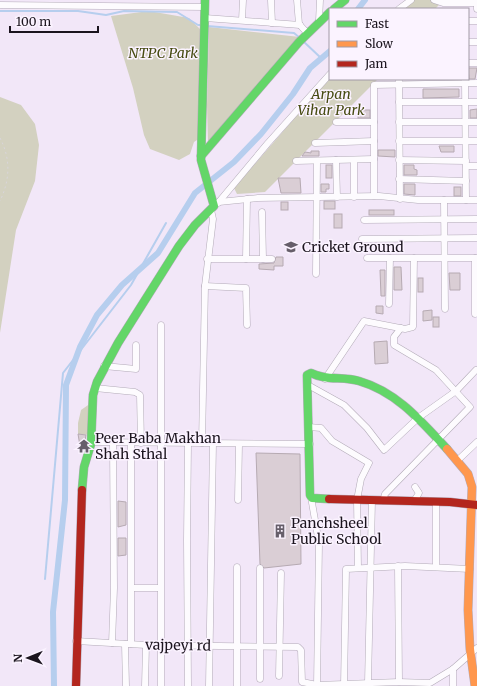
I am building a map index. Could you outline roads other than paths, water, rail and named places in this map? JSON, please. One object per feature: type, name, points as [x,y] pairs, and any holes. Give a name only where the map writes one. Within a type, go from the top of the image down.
[{"type":"street","points":[[242,20],[243,0]]},
{"type":"street","points":[[272,0],[272,23]]},
{"type":"street","points":[[297,0],[303,38]]},
{"type":"street","points":[[320,0],[320,21]]},
{"type":"street","points":[[400,8],[411,0]]},
{"type":"street","points":[[434,0],[443,3],[477,3],[477,9]]},
{"type":"street","points":[[1,3],[84,2],[205,4],[201,156],[208,190],[214,206],[205,286],[202,443]]},
{"type":"street","points":[[201,156],[303,38],[329,13]]},
{"type":"street","points":[[205,23],[242,20],[300,25]]},
{"type":"street","points":[[76,686],[76,641],[84,467],[91,442],[95,388],[104,366],[179,246],[195,225],[214,206],[329,75]]},
{"type":"street","points":[[399,81],[400,199]]},
{"type":"street","points":[[374,196],[374,86],[399,81],[465,81],[477,83]]},
{"type":"street","points":[[465,81],[466,200]]},
{"type":"street","points":[[399,102],[477,102]]},
{"type":"street","points":[[336,122],[374,122]]},
{"type":"street","points":[[399,122],[477,122]]},
{"type":"street","points":[[315,143],[374,141]]},
{"type":"street","points":[[399,141],[477,141]]},
{"type":"street","points":[[296,161],[374,159]]},
{"type":"street","points":[[336,160],[337,197]]},
{"type":"street","points":[[354,160],[354,197]]},
{"type":"street","points":[[399,160],[466,163],[477,166]]},
{"type":"street","points":[[316,274],[318,197],[317,161]]},
{"type":"street","points":[[399,179],[466,181]]},
{"type":"street","points":[[214,206],[247,199],[318,197],[374,196],[400,199],[477,200]]},
{"type":"street","points":[[246,259],[247,199]]},
{"type":"street","points":[[444,200],[445,309]]},
{"type":"street","points":[[262,212],[263,259]]},
{"type":"street","points":[[364,220],[445,218],[477,219]]},
{"type":"street","points":[[362,239],[477,238]]},
{"type":"street","points":[[368,258],[476,258],[475,314]]},
{"type":"street","points":[[389,304],[390,258]]},
{"type":"street","points":[[325,379],[364,321],[367,320],[401,328],[411,328],[414,323],[414,258]]},
{"type":"street","points":[[207,259],[272,259]]},
{"type":"street","points":[[205,286],[246,288],[247,325]]},
{"type":"street","points":[[161,325],[161,686]]},
{"type":"street","points":[[383,501],[386,494],[470,407],[436,370],[394,345],[394,337],[401,328]]},
{"type":"street","points":[[104,366],[136,369],[136,345]]},
{"type":"street","points":[[308,386],[344,405],[367,428],[384,450],[418,418],[456,391],[472,376],[476,370]]},
{"type":"street","points":[[474,654],[430,685],[399,682],[317,685],[319,543],[311,497],[309,374],[325,379],[345,378],[371,385],[396,398],[418,418],[457,461],[471,479],[475,505],[470,569],[469,632],[474,654],[475,681]]},
{"type":"street","points":[[472,376],[477,380]]},
{"type":"street","points":[[95,388],[135,392],[140,395],[140,443]]},
{"type":"street","points":[[309,426],[321,428],[332,441],[368,461],[368,465],[361,479],[357,500],[358,568]]},
{"type":"street","points":[[91,442],[310,444]]},
{"type":"street","points":[[457,461],[477,442]]},
{"type":"street","points":[[112,643],[114,588],[113,443]]},
{"type":"street","points":[[126,686],[132,588],[131,443]]},
{"type":"street","points":[[188,443],[186,540],[189,645],[188,686]]},
{"type":"street","points":[[209,686],[213,443]]},
{"type":"street","points":[[238,500],[239,444]]},
{"type":"street","points":[[414,501],[419,493],[415,487]]},
{"type":"street","points":[[311,497],[475,505]]},
{"type":"street","points":[[368,683],[372,500]]},
{"type":"street","points":[[436,502],[436,566]]},
{"type":"street","points":[[344,685],[344,571],[348,568],[398,566],[436,566],[470,569]]},
{"type":"street","points":[[398,566],[399,682]]},
{"type":"street","points":[[237,567],[237,686]]},
{"type":"street","points":[[260,568],[260,679]]},
{"type":"street","points":[[279,676],[281,573]]},
{"type":"street","points":[[132,588],[160,588]]},
{"type":"street","name":"vajpeyi rd","points":[[76,641],[146,645],[161,644],[301,648],[302,682],[317,685]]},
{"type":"street","points":[[145,686],[146,645]]},
{"type":"street","points":[[452,686],[453,669]]},
{"type":"waterway","points":[[359,8],[365,0]]},
{"type":"waterway","points":[[0,11],[78,11],[106,15],[124,11],[177,12],[198,25],[202,25]]},
{"type":"waterway","points":[[207,26],[294,33],[300,38]]},
{"type":"waterway","points":[[303,41],[321,58]]},
{"type":"waterway","points":[[54,686],[53,612],[65,500],[66,385],[80,347],[97,315],[122,285],[158,253],[195,193],[234,162],[261,134],[293,94],[310,68],[329,52]]},
{"type":"waterway","points":[[45,579],[63,373],[131,285],[166,223]]},
{"type":"place","name":"Cricket Ground","points":[[291,247]]},
{"type":"place","name":"Peer Baba Makhan Shah Sthal","points":[[84,446]]},
{"type":"place","name":"Panchsheel Public School","points":[[280,531]]},
{"type":"park label","name":"NTPC Park","points":[[163,53]]},
{"type":"park label","name":"Arpan Vihar Park","points":[[331,102]]}]
